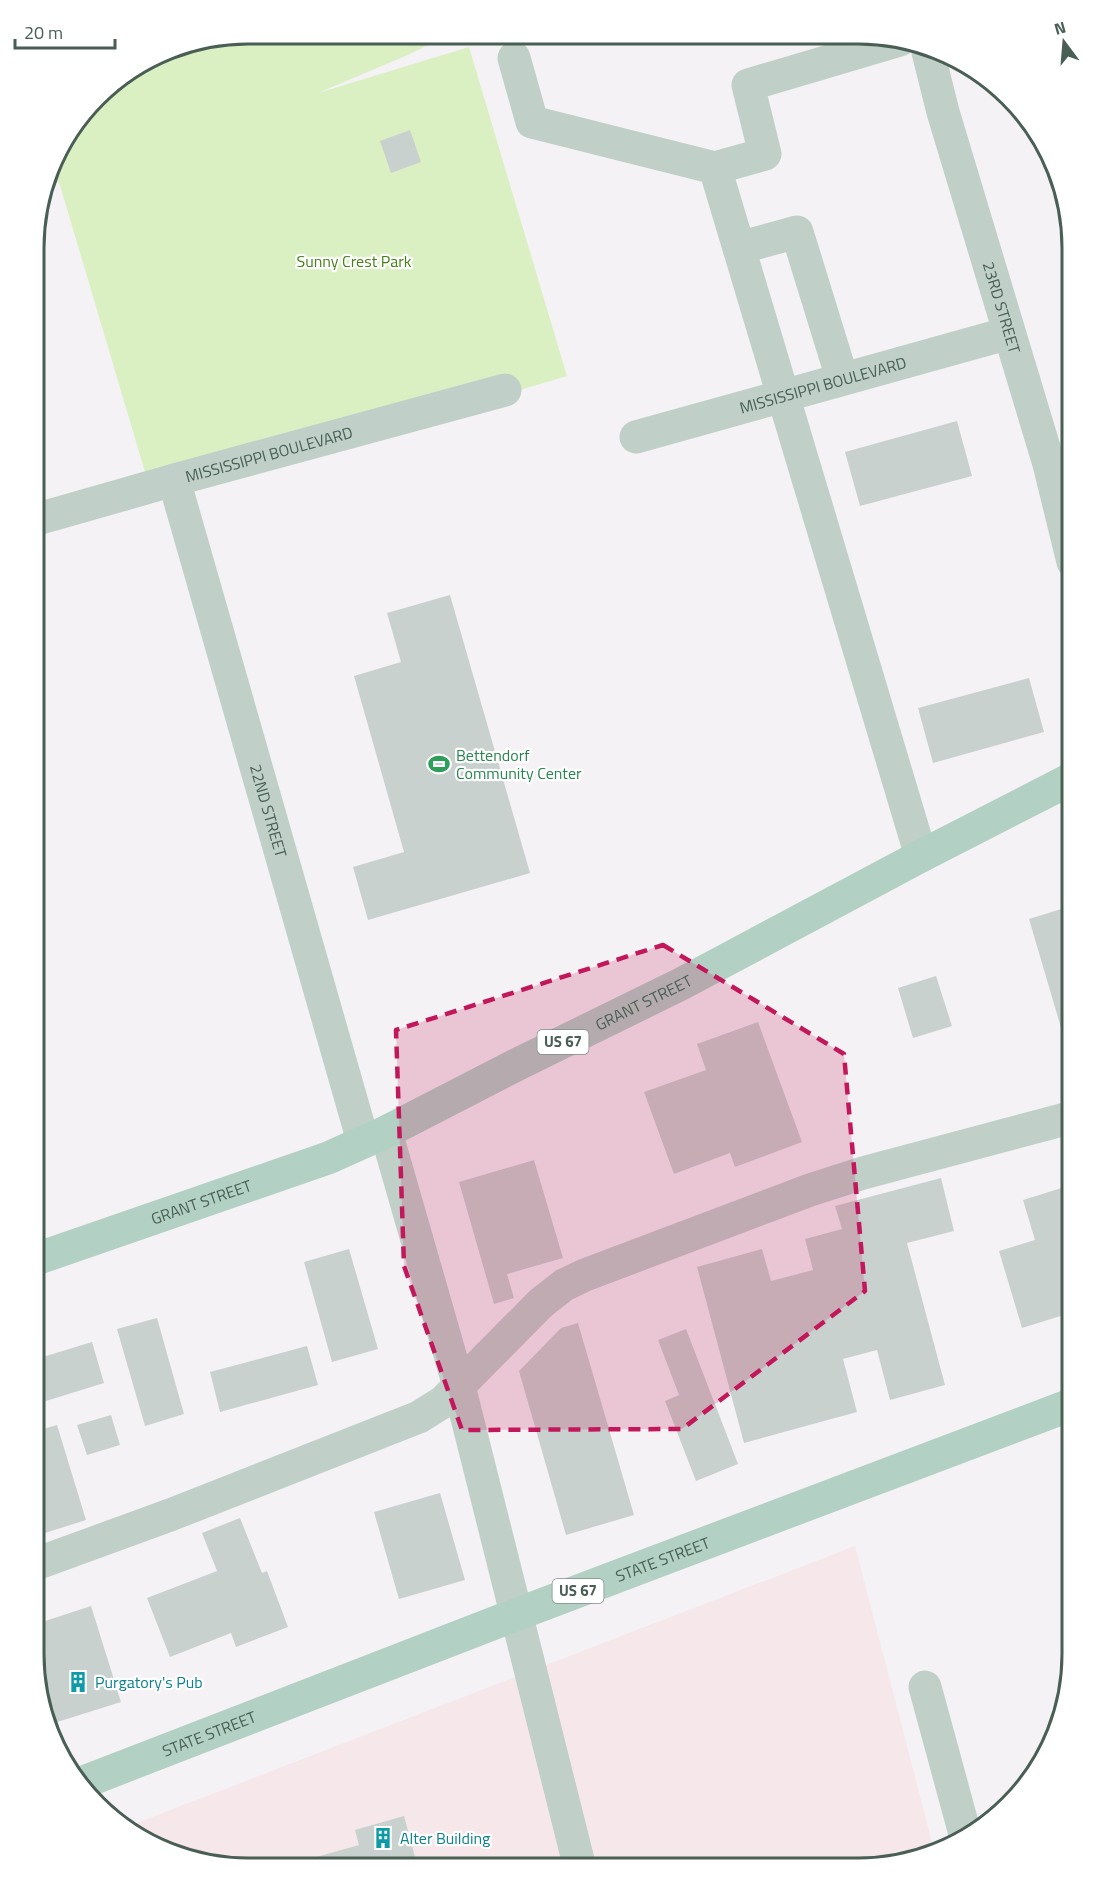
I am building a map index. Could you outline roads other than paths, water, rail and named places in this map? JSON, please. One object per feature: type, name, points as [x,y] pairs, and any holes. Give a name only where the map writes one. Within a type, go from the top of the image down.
[{"type":"main road","name":"GRANT STREET","points":[[44,1256],[328,1158],[681,984],[1062,784]]},
{"type":"main road","name":"STATE STREET","points":[[87,1781],[515,1615],[1062,1408]]},
{"type":"street","points":[[514,58],[532,122],[715,168],[765,154],[748,85],[883,45]]},
{"type":"street","name":"23RD STREET","points":[[929,56],[943,112],[1009,333],[1061,460]]},
{"type":"street","points":[[715,168],[921,856]]},
{"type":"street","points":[[739,248],[797,232],[842,378]]},
{"type":"street","name":"MISSISSIPPI BOULEVARD","points":[[636,437],[1009,333]]},
{"type":"street","name":"MISSISSIPPI BOULEVARD","points":[[44,517],[505,390]]},
{"type":"street","name":"22ND STREET","points":[[174,480],[374,1136],[459,1386],[577,1858]]},
{"type":"street","points":[[44,1561],[170,1515],[419,1418],[443,1402],[541,1303],[564,1285],[585,1275],[810,1190],[863,1173],[1062,1120]]},
{"type":"street","points":[[925,1687],[964,1829]]},
{"type":"place","name":"Bettendorf Community Center","points":[[439,764]]},
{"type":"place","name":"Purgatory's Pub","points":[[78,1682]]},
{"type":"place","name":"Alter Building","points":[[383,1838]]},
{"type":"park label","name":"Sunny Crest Park","points":[[354,261]]}]
